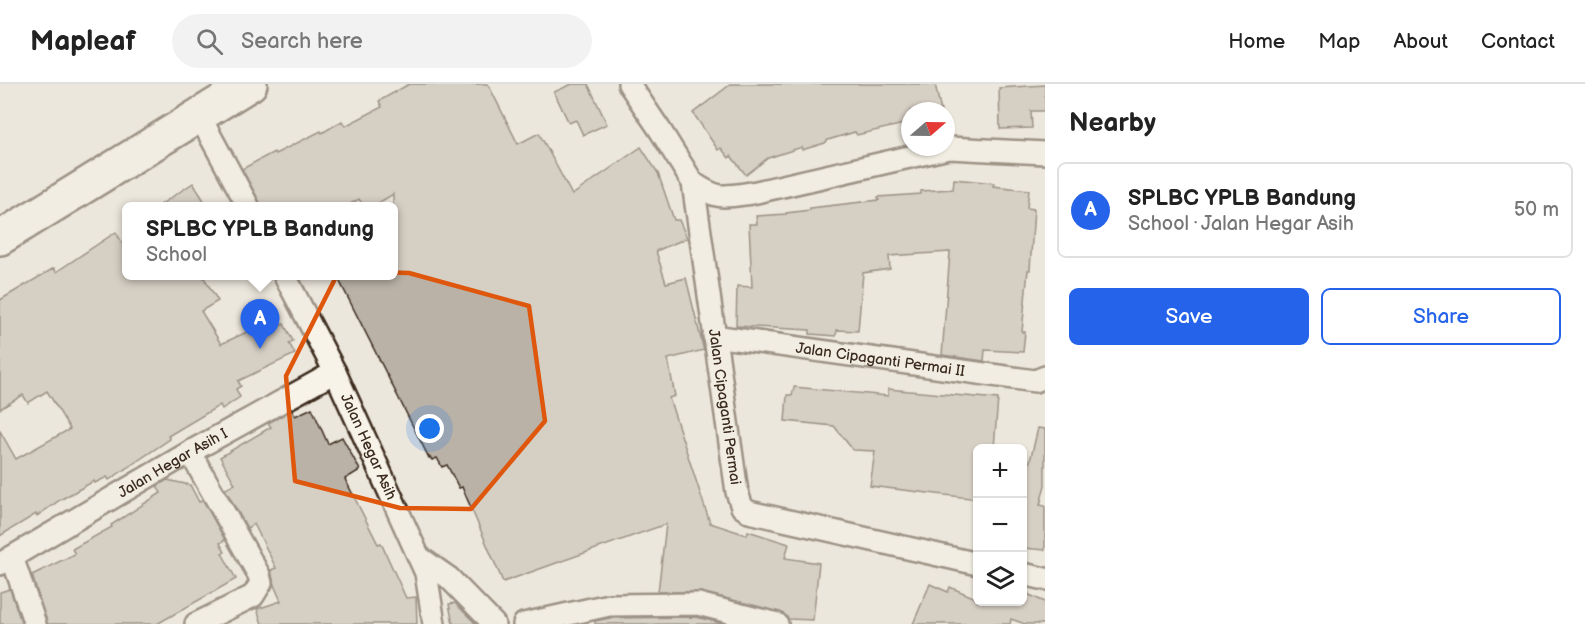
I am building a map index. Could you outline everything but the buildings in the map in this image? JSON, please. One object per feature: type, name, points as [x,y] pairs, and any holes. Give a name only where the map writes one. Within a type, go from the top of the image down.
[{"type":"main road","points":[[0,238],[200,117],[250,84]]},
{"type":"street","name":"Jalan Cipaganti Permai","points":[[629,84],[693,183],[737,492],[742,507],[748,512],[973,563]]},
{"type":"street","points":[[200,117],[245,202]]},
{"type":"street","points":[[693,183],[709,194],[720,197],[752,193],[949,148],[1045,153]]},
{"type":"street","name":"Jalan Hegar Asih","points":[[287,280],[335,372],[426,573],[434,624]]},
{"type":"street","name":"Jalan Cipaganti Permai II","points":[[714,336],[1035,381],[1045,377]]},
{"type":"street","name":"Jalan Hegar Asih I","points":[[6,561],[190,452],[335,372]]},
{"type":"street","points":[[190,452],[259,575],[261,584],[253,596],[196,624]]},
{"type":"street","points":[[418,556],[449,578],[494,624]]},
{"type":"street","points":[[6,561],[35,624]]},
{"type":"street","points":[[1027,575],[1045,579]]},
{"type":"street","points":[[524,624],[609,605],[698,604],[777,624]]},
{"type":"highlighted area","points":[[339,271],[409,273],[529,306],[545,421],[471,509],[400,508],[295,481],[286,376]]},
{"type":"place","name":"SPLBC YPLB Bandung","points":[[260,349]]}]
